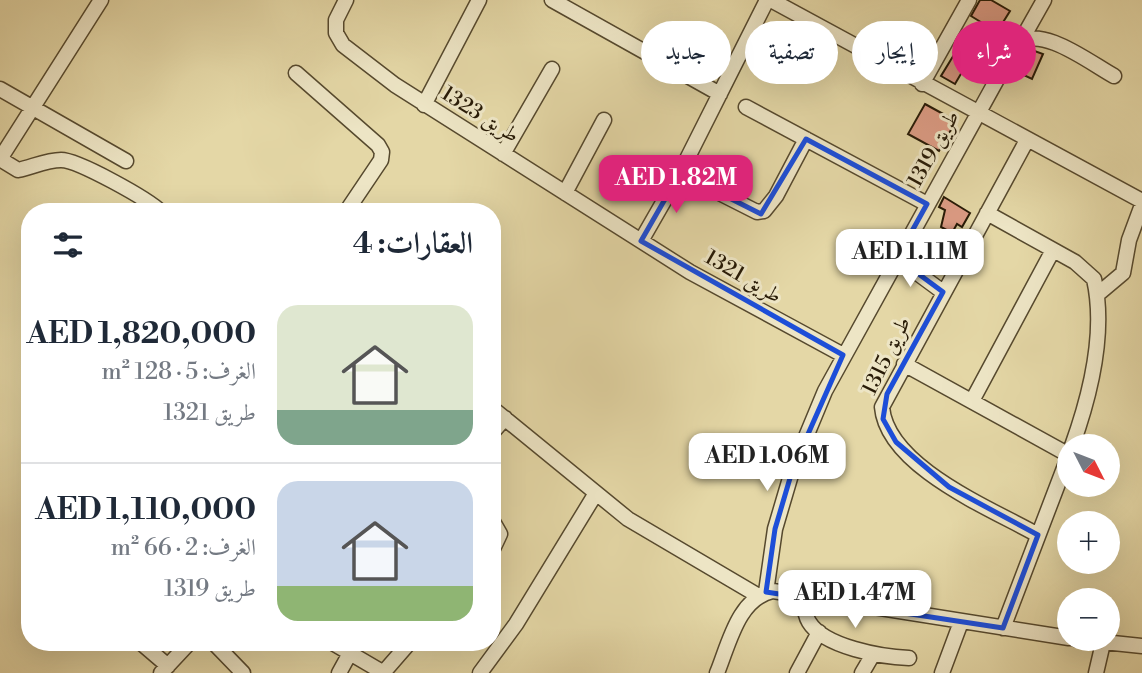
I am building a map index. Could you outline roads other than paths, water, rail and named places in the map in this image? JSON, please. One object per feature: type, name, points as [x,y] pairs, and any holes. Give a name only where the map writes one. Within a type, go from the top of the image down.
[{"type":"street","points":[[101,0],[0,159],[18,170],[51,161],[68,161],[149,203]]},
{"type":"street","name":"طريق 1323","points":[[346,0],[336,20],[336,33],[343,45],[424,105],[641,241]]},
{"type":"street","points":[[424,105],[480,0]]},
{"type":"street","points":[[552,0],[720,94]]},
{"type":"street","points":[[641,241],[680,173],[769,0],[852,46]]},
{"type":"street","points":[[938,55],[969,0]]},
{"type":"street","name":"طريق 1319","points":[[1032,21],[1044,0]]},
{"type":"street","points":[[1036,38],[1042,37],[1114,76]]},
{"type":"street","points":[[503,154],[552,69]]},
{"type":"street","points":[[296,73],[378,145],[382,152],[381,160],[352,203]]},
{"type":"street","points":[[922,84],[979,112],[1142,203],[1129,240],[1123,273],[1098,294]]},
{"type":"street","name":"طريق 1319","points":[[762,593],[775,529],[793,468],[817,409],[843,355],[994,84]]},
{"type":"street","points":[[0,89],[126,161]]},
{"type":"street","points":[[746,107],[927,204]]},
{"type":"street","points":[[565,193],[604,120]]},
{"type":"street","points":[[680,173],[747,208],[757,212],[764,211],[776,196],[806,139]]},
{"type":"street","name":"طريق 1315","points":[[1027,141],[882,407],[883,419],[896,442],[950,487],[1038,535]]},
{"type":"street","points":[[987,213],[1086,269],[1094,279],[1098,294],[1098,316],[1088,393],[1076,434]]},
{"type":"street","name":"طريق 1321","points":[[641,241],[740,301],[843,355]]},
{"type":"street","points":[[972,401],[1053,250]]},
{"type":"street","points":[[897,258],[943,292]]},
{"type":"street","points":[[904,364],[1057,448]]},
{"type":"street","points":[[501,415],[638,525],[762,593]]},
{"type":"street","points":[[501,423],[505,418]]},
{"type":"street","points":[[1003,628],[1057,486]]},
{"type":"street","points":[[501,644],[596,493]]},
{"type":"street","points":[[716,673],[746,606],[762,593],[781,590],[1057,636]]},
{"type":"street","points":[[740,621],[761,599],[800,595]]},
{"type":"street","points":[[800,595],[806,618],[819,632],[872,656],[909,658]]},
{"type":"street","points":[[942,673],[961,622]]},
{"type":"street","points":[[797,673],[819,632]]},
{"type":"street","points":[[1120,644],[1142,646]]},
{"type":"street","points":[[148,651],[165,669],[182,651]]},
{"type":"street","points":[[222,651],[243,673]]},
{"type":"street","points":[[347,651],[383,673],[402,651]]},
{"type":"street","points":[[480,673],[496,651]]},
{"type":"street","points":[[1096,673],[1101,651]]},
{"type":"street","points":[[338,673],[350,653]]},
{"type":"street","points":[[862,673],[872,656]]}]
